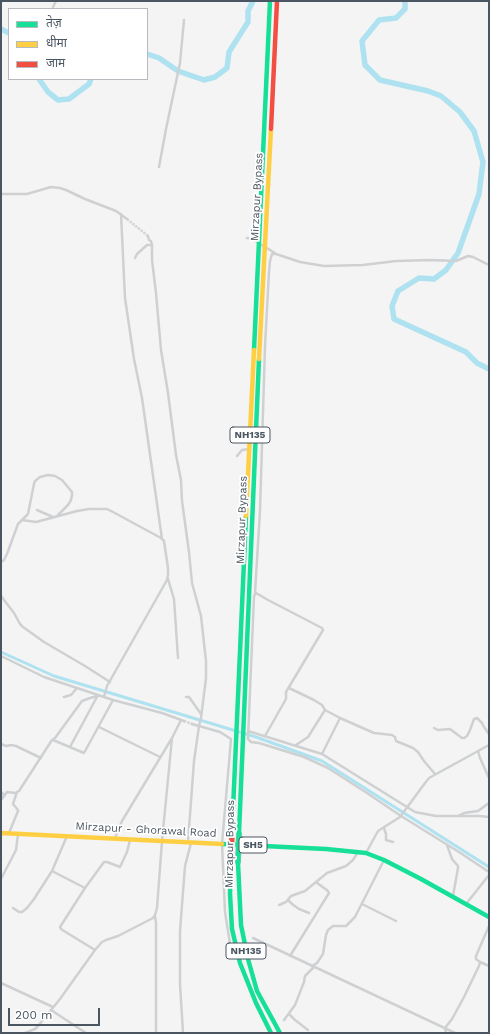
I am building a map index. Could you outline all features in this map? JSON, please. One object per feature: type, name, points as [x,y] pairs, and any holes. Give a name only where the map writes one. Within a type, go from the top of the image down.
[{"type":"main road","name":"Mirzapur Bypass","points":[[270,1],[230,894],[232,929],[240,963],[256,1003],[271,1033]]},
{"type":"main road","name":"Mirzapur Bypass","points":[[278,1],[264,246],[238,863],[241,924],[248,959],[257,991],[280,1033]]},
{"type":"main road","name":"Mirzapur - Ghorawal Road","points":[[1,833],[326,849],[366,853],[384,860],[421,879],[489,917]]},
{"type":"street","points":[[53,7],[56,1]]},
{"type":"street","points":[[159,167],[170,106],[180,63],[184,20]]},
{"type":"street","points":[[1,194],[32,193],[51,187],[60,188],[116,211],[127,219]]},
{"type":"street","points":[[121,214],[125,298],[134,359],[142,398],[162,539],[166,549],[168,577],[174,599],[178,658]]},
{"type":"street","points":[[148,236],[152,245],[152,260],[162,360],[180,473],[182,507],[188,539],[193,588],[203,626],[206,672],[202,714],[199,725],[191,789],[189,843],[185,866],[180,931],[180,984],[183,1033]]},
{"type":"street","points":[[247,238],[252,239],[275,254],[300,262],[324,266],[363,265],[396,261],[458,261],[466,256],[470,256],[489,265]]},
{"type":"street","points":[[135,258],[137,254],[147,245],[152,245]]},
{"type":"street","points":[[275,254],[272,254],[269,272],[248,739],[251,742],[259,743],[304,757],[328,768],[402,815],[489,874],[466,904]]},
{"type":"street","points":[[237,456],[242,450],[250,449],[256,446]]},
{"type":"street","points":[[1,562],[7,554],[17,527],[28,514],[35,481],[40,477],[48,475],[58,477],[72,493],[72,497],[68,505],[58,516]]},
{"type":"street","points":[[22,520],[36,522],[77,511],[107,509],[162,539]]},
{"type":"street","points":[[37,510],[53,517]]},
{"type":"street","points":[[104,697],[107,686],[168,577]]},
{"type":"street","points":[[255,593],[322,629],[322,633],[309,652],[286,692],[286,699],[265,736]]},
{"type":"street","points":[[1,596],[23,627],[48,645],[110,682]]},
{"type":"street","points":[[1,656],[44,677],[98,696],[162,713],[182,720],[122,821],[115,838]]},
{"type":"street","points":[[64,697],[71,695],[77,688]]},
{"type":"street","points":[[289,688],[319,702],[325,710],[374,734],[395,737],[396,742],[413,748],[418,752],[435,774]]},
{"type":"street","points":[[9,834],[18,811],[13,804],[17,792],[52,740],[82,701],[98,696]]},
{"type":"street","points":[[70,747],[98,696]]},
{"type":"street","points":[[186,697],[189,697],[202,714]]},
{"type":"street","points":[[52,740],[84,753],[113,700]]},
{"type":"street","points":[[295,745],[308,736],[325,710]]},
{"type":"street","points":[[322,754],[340,718]]},
{"type":"street","points":[[434,728],[438,730],[450,729],[464,738],[467,736],[474,719],[477,718],[489,734]]},
{"type":"street","points":[[192,724],[220,732],[231,739],[222,844],[225,912],[232,956]]},
{"type":"street","points":[[99,727],[160,757]]},
{"type":"street","points":[[248,732],[322,754],[406,809],[436,816],[489,817]]},
{"type":"street","points":[[156,1033],[155,916],[157,908],[172,738]]},
{"type":"street","points":[[1,744],[6,746],[16,746],[41,758]]},
{"type":"street","points":[[366,853],[378,831],[402,815],[425,783],[435,774],[489,744]]},
{"type":"street","points":[[478,751],[489,778]]},
{"type":"street","points":[[1,792],[4,795]]},
{"type":"street","points":[[1,800],[4,795],[10,792],[17,792]]},
{"type":"street","points":[[458,816],[478,810],[489,803]]},
{"type":"street","points":[[384,828],[386,840],[393,842]]},
{"type":"street","points":[[1,879],[16,850],[18,834]]},
{"type":"street","points":[[13,908],[22,912],[27,908],[52,871],[68,836]]},
{"type":"street","points":[[95,950],[60,927],[104,862],[120,867],[127,852],[130,840]]},
{"type":"street","points":[[446,844],[452,859],[458,866],[453,897]]},
{"type":"street","points":[[279,905],[288,900],[291,896],[305,891],[327,874],[346,866],[353,860],[358,852]]},
{"type":"street","points":[[284,1020],[295,1005],[305,976],[323,954],[326,935],[331,927],[349,925],[362,904],[384,860]]},
{"type":"street","points":[[52,871],[85,888]]},
{"type":"street","points":[[290,956],[329,893],[316,882]]},
{"type":"street","points":[[288,900],[299,909],[309,913]]},
{"type":"street","points":[[362,904],[396,921]]},
{"type":"street","points":[[25,1033],[35,1029],[51,1010],[95,950],[106,940],[118,936],[155,916]]},
{"type":"street","points":[[489,926],[476,956],[476,959],[489,966]]},
{"type":"street","points":[[253,938],[455,1033]]},
{"type":"street","points":[[446,1033],[445,1028],[452,1019],[464,997],[480,962]]},
{"type":"street","points":[[1,983],[53,1006]]},
{"type":"street","points":[[51,1010],[86,1033]]},
{"type":"street","points":[[289,1014],[308,1030]]},
{"type":"waterway","points":[[148,54],[159,58],[178,71],[204,80],[215,77],[227,68],[229,52],[248,22],[248,11],[253,1]]},
{"type":"waterway","points":[[405,1],[405,9],[396,18],[379,20],[362,41],[365,65],[380,80],[428,91],[441,96],[460,112],[474,131],[483,162],[479,194],[458,253],[446,270],[434,279],[419,278],[398,291],[392,306],[394,319],[466,352],[477,363],[489,369]]},
{"type":"waterway","points":[[1,29],[8,32]]},
{"type":"waterway","points":[[40,80],[48,92],[58,100],[69,99],[89,84],[91,80]]},
{"type":"waterway","points":[[1,652],[54,676],[256,737],[322,761],[489,867]]},
{"type":"tunnel","points":[[127,219],[148,236]]},
{"type":"tunnel","points":[[184,721],[192,724]]},
{"type":"traffic: fast","points":[[254,350],[270,1]]},
{"type":"traffic: fast","points":[[239,833],[259,359]]},
{"type":"traffic: fast","points":[[232,832],[246,516]]},
{"type":"traffic: fast","points":[[238,863],[239,833]]},
{"type":"traffic: fast","points":[[222,844],[326,849],[366,853],[384,860],[421,879],[489,917]]},
{"type":"traffic: fast","points":[[231,863],[230,894],[232,929],[240,963],[256,1003],[271,1033]]},
{"type":"traffic: fast","points":[[238,863],[241,925],[248,959],[257,991],[280,1033]]},
{"type":"traffic: slow","points":[[259,359],[271,129]]},
{"type":"traffic: slow","points":[[246,516],[254,350]]},
{"type":"traffic: slow","points":[[1,833],[222,844]]},
{"type":"traffic: jam","points":[[271,129],[277,1]]},
{"type":"traffic: jam","points":[[231,863],[232,832]]}]
